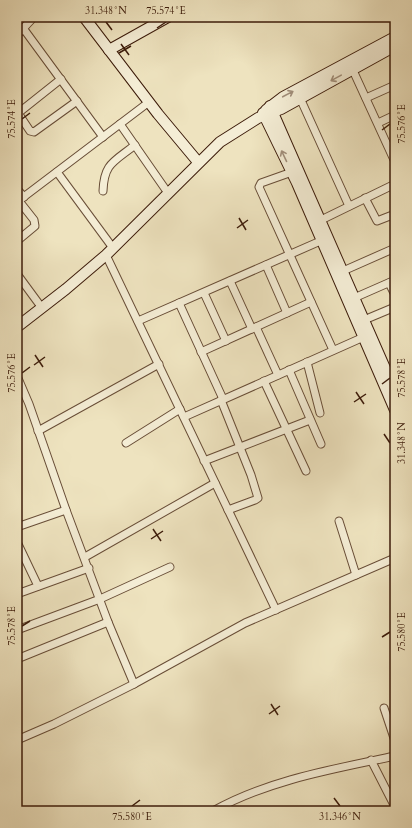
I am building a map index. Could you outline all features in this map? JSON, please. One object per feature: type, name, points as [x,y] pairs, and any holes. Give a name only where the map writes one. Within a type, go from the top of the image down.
[{"type":"street","points":[[17,35],[34,17]]},
{"type":"street","points":[[84,17],[148,102],[198,162]]},
{"type":"street","points":[[109,50],[168,17]]},
{"type":"street","points":[[23,28],[103,137]]},
{"type":"street","points":[[17,327],[106,255],[198,162],[220,142],[266,113],[300,98],[395,37]]},
{"type":"street","points":[[266,113],[284,97],[395,46]]},
{"type":"street","points":[[350,66],[395,160]]},
{"type":"street","points":[[61,79],[17,114],[30,131],[34,132],[77,101]]},
{"type":"street","points":[[366,98],[395,85]]},
{"type":"street","points":[[300,98],[349,206]]},
{"type":"street","points":[[20,200],[148,102]]},
{"type":"street","points":[[266,113],[292,172],[325,239],[343,271],[364,320],[366,336],[395,391]]},
{"type":"street","points":[[266,113],[321,220],[325,239],[395,410]]},
{"type":"street","points":[[378,124],[395,115]]},
{"type":"street","points":[[120,124],[168,193]]},
{"type":"street","points":[[103,191],[103,176],[107,168],[135,145]]},
{"type":"street","points":[[57,172],[113,248]]},
{"type":"street","points":[[292,172],[262,183],[259,187],[333,350]]},
{"type":"street","points":[[321,220],[395,184]]},
{"type":"street","points":[[17,189],[20,200],[34,220],[35,226],[17,241]]},
{"type":"street","points":[[365,198],[377,221],[395,214]]},
{"type":"street","points":[[138,321],[325,239]]},
{"type":"street","points":[[343,271],[395,248]]},
{"type":"street","points":[[106,255],[276,610]]},
{"type":"street","points":[[266,265],[287,313]]},
{"type":"street","points":[[17,274],[42,308]]},
{"type":"street","points":[[230,281],[278,375]]},
{"type":"street","points":[[354,298],[392,282],[395,295]]},
{"type":"street","points":[[204,292],[226,341]]},
{"type":"street","points":[[201,352],[311,302]]},
{"type":"street","points":[[179,303],[222,400],[258,498],[228,510]]},
{"type":"street","points":[[364,320],[395,307]]},
{"type":"street","points":[[184,417],[366,336]]},
{"type":"street","points":[[307,362],[320,413]]},
{"type":"street","points":[[38,431],[159,364]]},
{"type":"street","points":[[289,370],[321,444]]},
{"type":"street","points":[[17,376],[108,622],[134,684]]},
{"type":"street","points":[[264,381],[306,471]]},
{"type":"street","points":[[126,443],[180,409]]},
{"type":"street","points":[[204,461],[310,420]]},
{"type":"street","points":[[85,558],[215,483]]},
{"type":"street","points":[[17,527],[66,510]]},
{"type":"street","points":[[339,521],[356,575]]},
{"type":"street","points":[[17,542],[21,559],[38,586]]},
{"type":"street","points":[[17,740],[54,724],[134,684],[222,635],[395,558]]},
{"type":"street","points":[[17,630],[100,599],[170,567]]},
{"type":"street","points":[[17,594],[89,568]]},
{"type":"street","points":[[17,659],[108,622]]},
{"type":"street","points":[[384,708],[395,741]]},
{"type":"street","points":[[213,811],[268,787],[372,760],[395,756]]},
{"type":"street","points":[[372,760],[395,807]]}]
